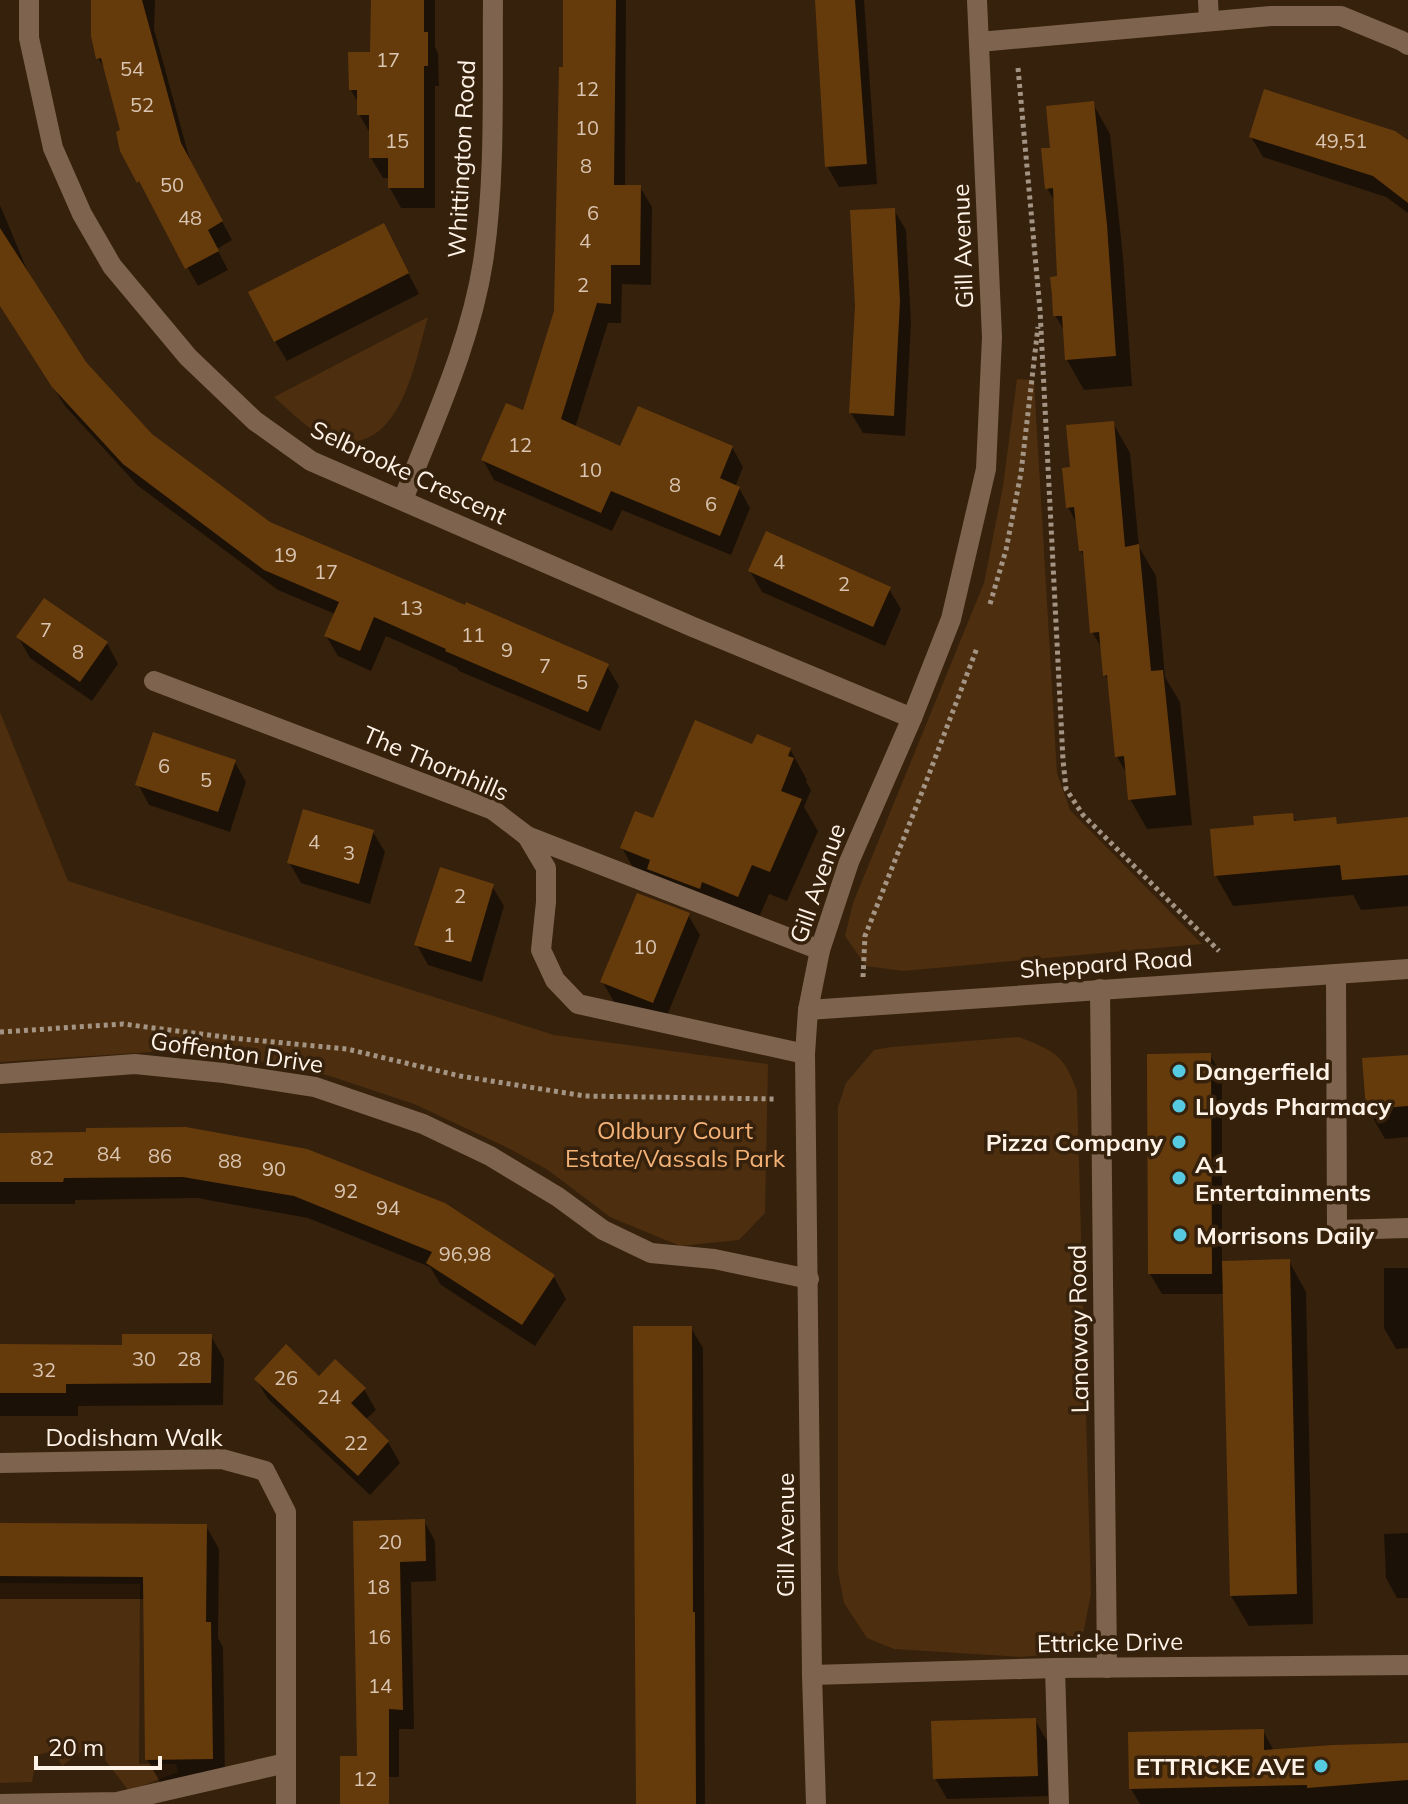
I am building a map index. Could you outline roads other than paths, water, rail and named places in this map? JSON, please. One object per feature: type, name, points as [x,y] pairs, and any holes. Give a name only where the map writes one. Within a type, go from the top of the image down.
[{"type":"street","name":"Selbrooke Crescent","points":[[29,0],[29,38],[53,148],[82,214],[112,266],[188,357],[255,421],[311,461],[912,718]]},
{"type":"street","name":"Whittington Road","points":[[403,500],[466,337],[483,263],[490,188],[493,0]]},
{"type":"street","name":"Gill Avenue","points":[[816,1804],[805,1054],[808,1010],[820,950],[849,862],[951,619],[986,469],[992,337],[977,0]]},
{"type":"street","points":[[1208,0],[1209,21]]},
{"type":"street","points":[[979,42],[1271,16],[1341,16],[1408,45]]},
{"type":"street","name":"The Thornhills","points":[[154,681],[493,810],[527,836],[546,868],[541,950],[555,980],[578,1004],[805,1054]]},
{"type":"street","points":[[527,836],[820,950]]},
{"type":"street","name":"Sheppard Road","points":[[808,1010],[1408,969]]},
{"type":"street","points":[[1336,974],[1337,1230],[1408,1228]]},
{"type":"street","name":"Lanaway Road","points":[[1100,989],[1107,1668]]},
{"type":"street","name":"Goffenton Drive","points":[[0,1074],[135,1064],[315,1087],[423,1124],[490,1156],[558,1197],[603,1230],[651,1253],[714,1259],[809,1279]]},
{"type":"street","name":"Dodisham Walk","points":[[0,1463],[222,1459],[265,1471],[286,1512],[286,1804]]},
{"type":"street","name":"Ettricke Drive","points":[[812,1675],[1055,1668],[1408,1665]]},
{"type":"street","points":[[1055,1668],[1059,1804]]},
{"type":"street","points":[[0,1804],[117,1802],[286,1763]]},
{"type":"place","name":"Dangerfield","points":[[1179,1071]]},
{"type":"place","name":"Lloyds Pharmacy","points":[[1179,1106]]},
{"type":"place","name":"Pizza Company","points":[[1179,1142]]},
{"type":"place","name":"A1 Entertainments","points":[[1179,1178]]},
{"type":"place","name":"Morrisons Daily","points":[[1180,1235]]},
{"type":"place","name":"ETTRICKE AVE","points":[[1321,1766]]},
{"type":"park label","name":"Oldbury Court Estate/Vassals Park","points":[[675,1144]]}]
